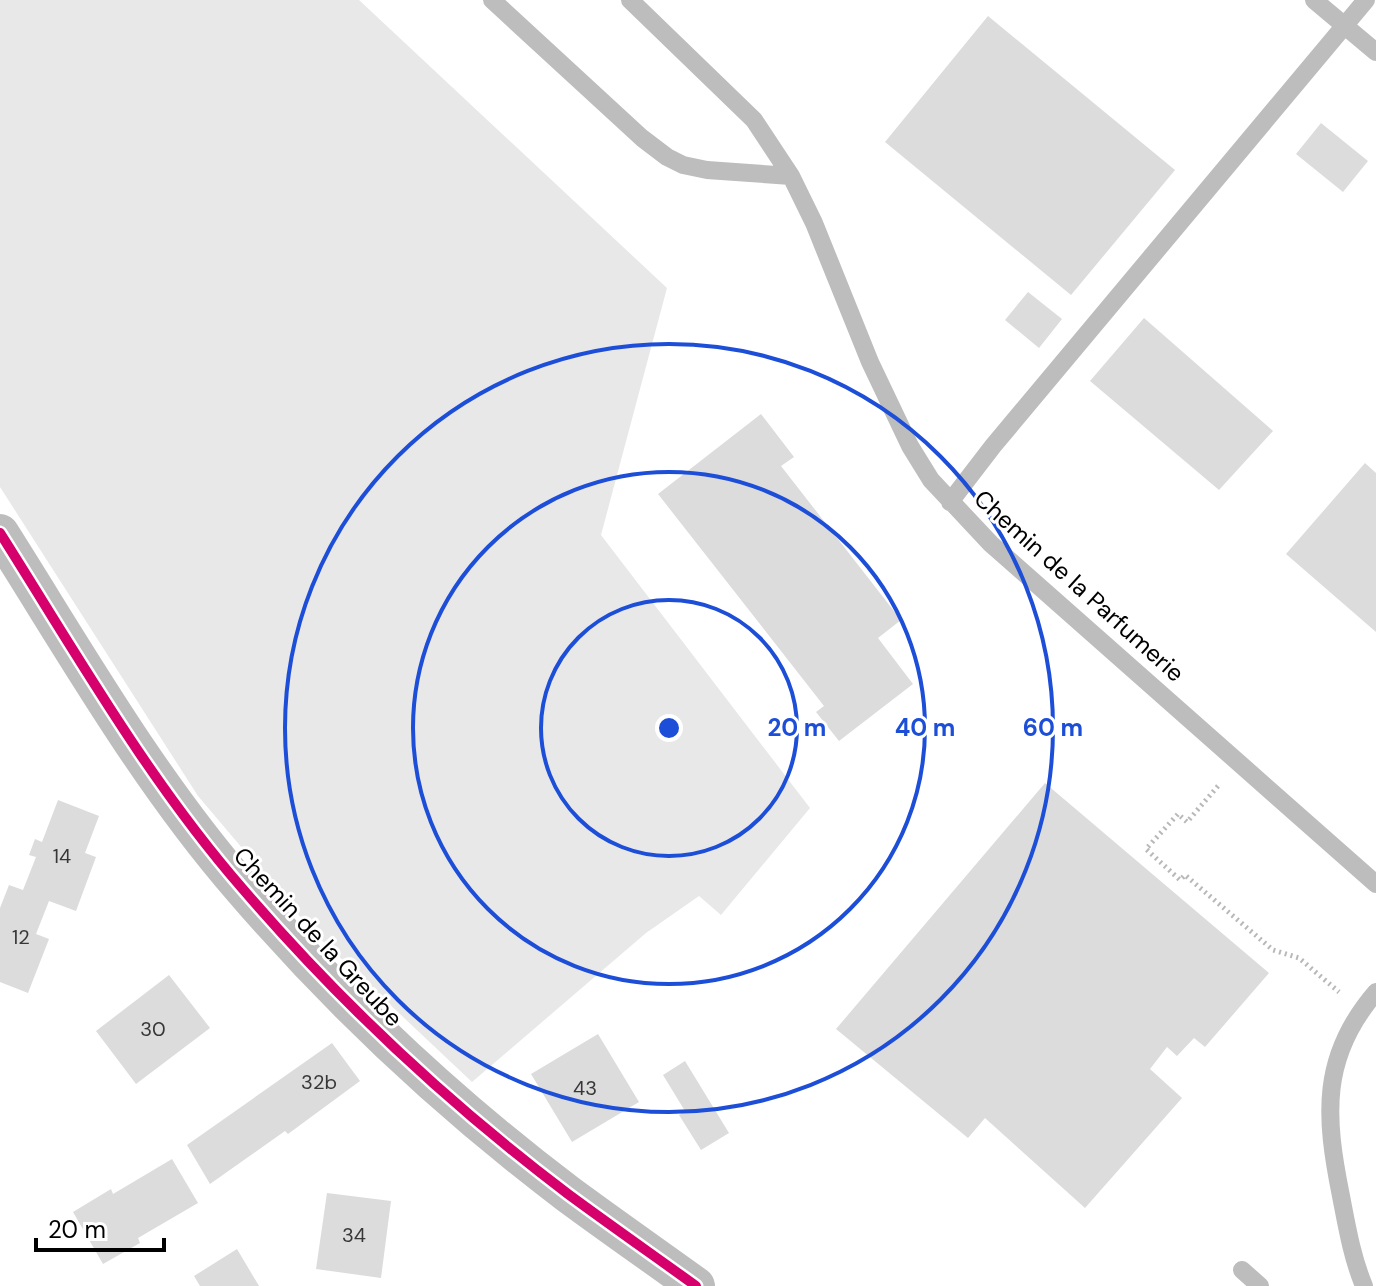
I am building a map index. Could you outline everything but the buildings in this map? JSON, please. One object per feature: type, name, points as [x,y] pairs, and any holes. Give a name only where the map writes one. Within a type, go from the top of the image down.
[{"type":"street","name":"Chemin de la Greube","points":[[0,533],[181,812],[240,887],[304,957],[376,1031],[463,1108],[567,1193],[696,1286]]},
{"type":"lane","points":[[492,0],[642,138],[667,157],[683,165],[707,170],[791,176]]},
{"type":"lane","name":"Chemin de la Parfumerie","points":[[630,0],[754,120],[791,176],[814,223],[870,362],[910,446],[931,480],[991,544],[1376,884]]},
{"type":"lane","points":[[1314,0],[1376,52]]},
{"type":"lane","points":[[950,502],[993,446],[1366,0]]},
{"type":"lane","points":[[1364,1286],[1355,1262],[1331,1144],[1329,1118],[1331,1083],[1341,1046],[1360,1010],[1376,992]]},
{"type":"lane","points":[[1242,1270],[1260,1286]]},
{"type":"path","points":[[1211,795],[1187,822],[1178,814],[1146,849],[1180,880],[1185,875],[1273,950],[1299,958],[1319,974]]},
{"type":"shaded area","points":[[0,0],[359,0],[667,288],[601,535],[810,808],[721,915],[699,896],[646,933],[472,1082],[314,933],[198,796],[0,487]]},
{"type":"cycle path","points":[[0,533],[144,760],[208,847],[279,930],[356,1011],[480,1124],[568,1194],[696,1286]]}]
